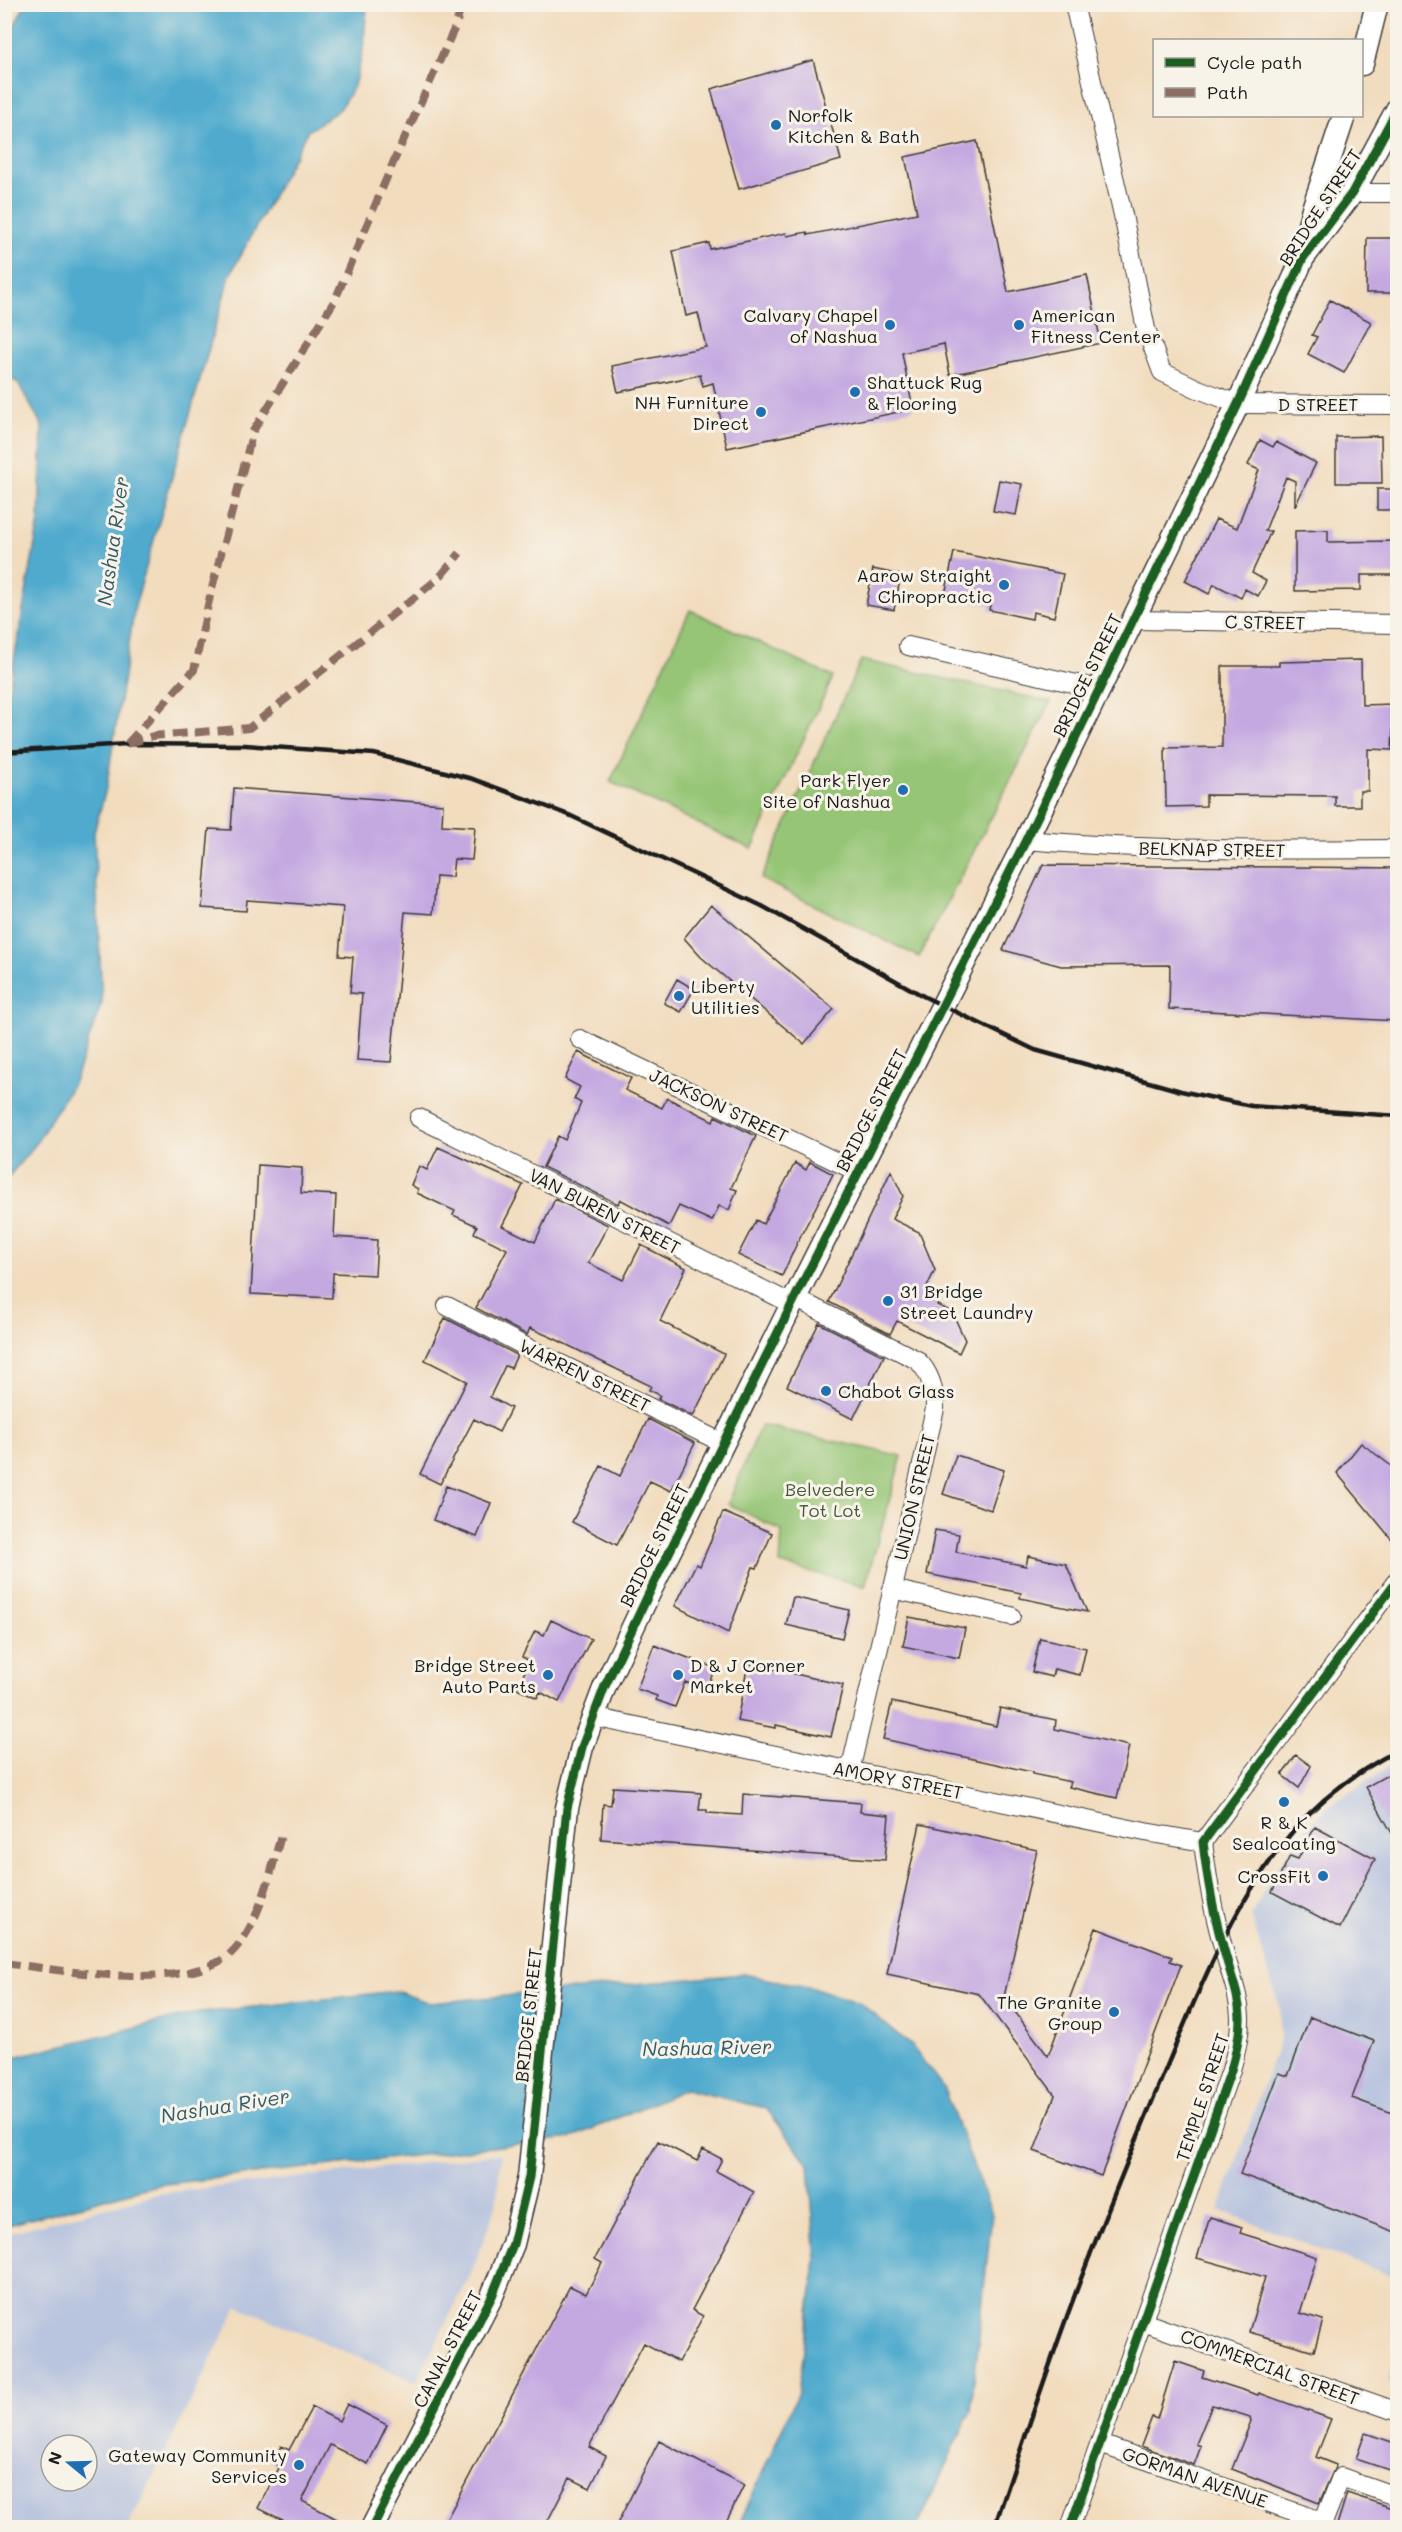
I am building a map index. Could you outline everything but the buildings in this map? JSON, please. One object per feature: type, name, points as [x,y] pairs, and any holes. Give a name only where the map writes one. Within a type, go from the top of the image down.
[{"type":"street","points":[[1074,4],[1123,215],[1146,328],[1162,372],[1238,404]]},
{"type":"street","points":[[1363,60],[1377,4]]},
{"type":"street","name":"BRIDGE STREET","points":[[1303,258],[1352,193],[1398,108]]},
{"type":"street","name":"BRIDGE STREET","points":[[529,2177],[552,1935],[567,1808],[582,1747],[593,1717],[642,1606],[1026,840],[1238,404],[1303,258],[1312,212],[1344,117]]},
{"type":"street","points":[[1352,193],[1398,193]]},
{"type":"street","name":"D STREET","points":[[1238,404],[1398,405]]},
{"type":"street","name":"C STREET","points":[[1132,620],[1398,624]]},
{"type":"street","points":[[908,646],[1099,689]]},
{"type":"street","name":"BELKNAP STREET","points":[[1026,840],[1105,847],[1240,850],[1398,849]]},
{"type":"street","name":"JACKSON STREET","points":[[580,1039],[858,1172]]},
{"type":"street","name":"VAN BUREN STREET","points":[[419,1118],[793,1301]]},
{"type":"street","name":"UNION STREET","points":[[793,1301],[917,1360],[924,1367],[935,1396],[935,1409],[850,1771]]},
{"type":"street","name":"WARREN STREET","points":[[447,1306],[723,1443]]},
{"type":"street","points":[[1203,1842],[1398,1579]]},
{"type":"street","points":[[892,1589],[1011,1616]]},
{"type":"street","name":"AMORY STREET","points":[[593,1717],[1203,1842]]},
{"type":"street","name":"TEMPLE STREET","points":[[1070,2528],[1231,2070],[1241,2034],[1241,2005],[1222,1944],[1203,1842]]},
{"type":"street","name":"CANAL STREET","points":[[372,2528],[496,2288],[519,2226],[529,2177]]},
{"type":"street","name":"COMMERCIAL STREET","points":[[1143,2322],[1398,2412]]},
{"type":"street","name":"GORMAN AVENUE","points":[[1100,2444],[1322,2525]]},
{"type":"street","points":[[1322,2525],[1341,2477],[1398,2497]]},
{"type":"shaded area","points":[[1397,1762],[1397,2278],[1219,2210],[1280,2039],[1280,2009],[1251,1915],[1277,1868],[1301,1835],[1327,1807]]},
{"type":"shaded area","points":[[501,2154],[496,2206],[471,2274],[416,2382],[238,2306],[128,2527],[5,2527],[5,2234],[157,2194]]},
{"type":"shaded area","points":[[1397,2351],[1397,2385],[1387,2381]]},
{"type":"green space","points":[[690,610],[833,677],[752,849],[610,782]]},
{"type":"green space","name":"Park Flyer Site of Nashua","points":[[861,660],[1051,702],[919,957],[761,879]]},
{"type":"green space","name":"Belvedere Tot Lot","points":[[761,1425],[902,1456],[865,1586],[780,1564],[782,1531],[728,1504]]},
{"type":"water","name":"Nashua River","points":[[25,5],[367,5],[363,50],[354,86],[339,110],[308,131],[230,275],[135,606],[106,789],[94,832],[102,1002],[74,1082],[35,1145],[5,1181],[5,711],[39,521],[42,426],[18,383],[4,374],[5,43]]},
{"type":"water","name":"Nashua River","points":[[743,1974],[818,1989],[859,2003],[911,2045],[943,2087],[992,2214],[971,2410],[917,2528],[738,2527],[798,2393],[816,2260],[809,2165],[766,2108],[685,2089],[571,2138],[156,2185],[5,2226],[5,2059],[192,2014],[396,1991],[430,2003]]},
{"type":"railway","points":[[4,752],[127,744],[245,745],[374,754],[473,779],[569,815],[762,906],[925,997],[1035,1050],[1181,1091],[1251,1106],[1398,1116]]},
{"type":"railway","points":[[994,2528],[1052,2357],[1093,2247],[1185,2022],[1233,1921],[1251,1889],[1305,1818],[1342,1785],[1398,1750]]},
{"type":"marked path","points":[[127,744],[194,670],[210,596],[253,431],[335,300],[393,163],[456,25],[462,4]]},
{"type":"marked path","points":[[127,744],[153,736],[249,728],[439,578],[460,553]]},
{"type":"marked path","points":[[4,1963],[122,1976],[155,1976],[186,1972],[211,1965],[231,1953],[250,1928],[269,1880],[282,1832]]},
{"type":"cycle path","points":[[372,2528],[492,2296],[513,2244],[529,2177],[567,1808],[582,1747],[605,1686],[795,1298],[1026,840],[1238,404],[1303,258],[1352,193],[1398,108]]},
{"type":"cycle path","points":[[1070,2528],[1231,2070],[1236,2049],[1240,2018],[1239,2005],[1216,1918],[1203,1842],[1398,1579]]},
{"type":"place","name":"Norfolk Kitchen & Bath","points":[[776,125]]},
{"type":"place","name":"Calvary Chapel of Nashua","points":[[890,325]]},
{"type":"place","name":"American Fitness Center","points":[[1019,325]]},
{"type":"place","name":"Shattuck Rug & Flooring","points":[[855,392]]},
{"type":"place","name":"NH Furniture Direct","points":[[761,412]]},
{"type":"place","name":"Aarow Straight Chiropractic","points":[[1004,585]]},
{"type":"place","name":"Park Flyer Site of Nashua","points":[[903,790]]},
{"type":"place","name":"Liberty Utilities","points":[[679,996]]},
{"type":"place","name":"31 Bridge Street Laundry","points":[[888,1301]]},
{"type":"place","name":"Chabot Glass","points":[[826,1391]]},
{"type":"place","name":"Bridge Street Auto Parts","points":[[548,1675]]},
{"type":"place","name":"D & J Corner Market","points":[[678,1675]]},
{"type":"place","name":"R & K Sealcoating","points":[[1284,1802]]},
{"type":"place","name":"CrossFit","points":[[1323,1876]]},
{"type":"place","name":"The Granite Group","points":[[1114,2012]]},
{"type":"place","name":"Gateway Community Services","points":[[299,2465]]}]
